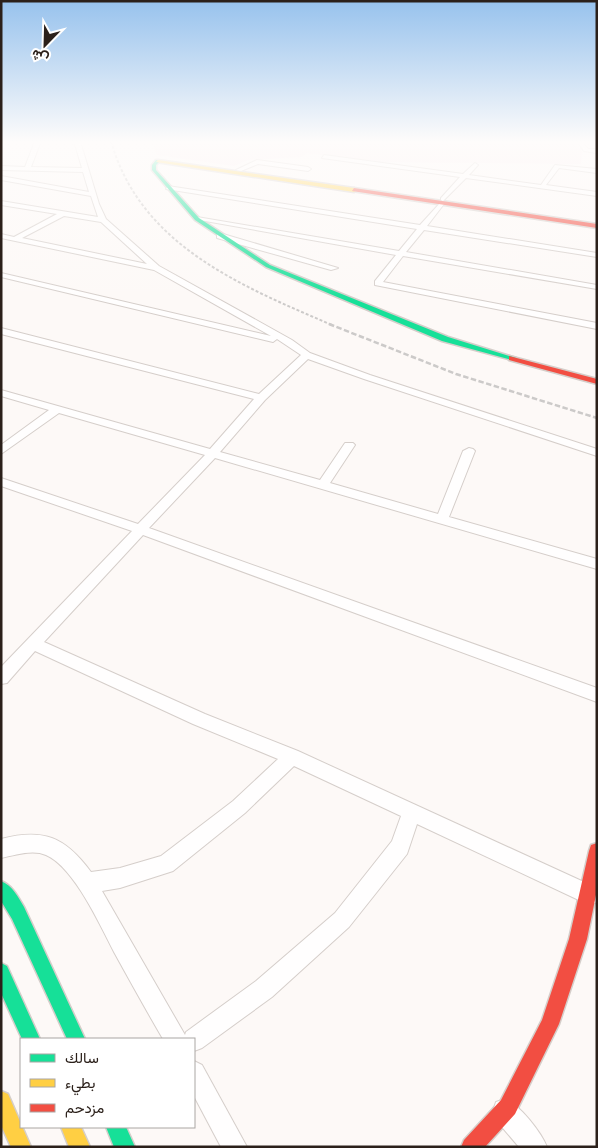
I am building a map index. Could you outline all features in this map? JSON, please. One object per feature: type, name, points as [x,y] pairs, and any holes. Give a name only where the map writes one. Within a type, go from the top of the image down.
[{"type":"main road","points":[[174,195],[197,219],[268,266],[425,332],[488,353],[597,382]]},
{"type":"main road","points":[[393,195],[592,223]]},
{"type":"main road","points":[[471,1147],[505,1111],[530,1066],[551,1021],[578,944],[590,895],[597,851]]},
{"type":"main road","points":[[1,889],[18,913],[76,1038]]},
{"type":"main road","points":[[1,972],[31,1038]]},
{"type":"main road","points":[[1,1101],[21,1147]]},
{"type":"main road","points":[[71,1128],[80,1147]]},
{"type":"main road","points":[[116,1128],[126,1147]]},
{"type":"street","points":[[93,195],[103,220],[156,268],[289,342],[307,355],[367,377],[597,453]]},
{"type":"street","points":[[210,195],[597,255]]},
{"type":"street","points":[[449,195],[378,283],[597,326]]},
{"type":"street","points":[[1,203],[103,220]]},
{"type":"street","points":[[15,239],[64,213]]},
{"type":"street","points":[[197,219],[597,287]]},
{"type":"street","points":[[1,236],[156,268]]},
{"type":"street","points":[[220,236],[334,268]]},
{"type":"street","points":[[1,275],[289,342]]},
{"type":"street","points":[[1,331],[261,398]]},
{"type":"street","points":[[1,678],[212,454],[261,398],[307,355]]},
{"type":"street","points":[[1,393],[597,564]]},
{"type":"street","points":[[1,451],[57,409]]},
{"type":"street","points":[[323,485],[349,445]]},
{"type":"street","points":[[442,520],[469,451]]},
{"type":"street","points":[[1,482],[141,530],[597,695]]},
{"type":"street","points":[[34,644],[199,719],[292,757],[590,895]]},
{"type":"street","points":[[87,883],[120,878],[166,864],[239,807],[292,757]]},
{"type":"street","points":[[195,1039],[264,989],[342,920],[400,847],[411,813]]},
{"type":"street","points":[[1,849],[16,844],[42,842],[60,851],[72,862],[87,883],[174,1038]]},
{"type":"street","points":[[195,1075],[235,1147]]},
{"type":"street","points":[[505,1111],[535,1147]]},
{"type":"railway","points":[[136,195],[145,208],[170,235],[198,257],[230,277],[263,294],[332,325]]},
{"type":"railway","points":[[329,324],[456,374],[597,418]]},
{"type":"traffic: fast","points":[[176,195],[197,219],[268,266],[445,339],[512,358]]},
{"type":"traffic: fast","points":[[1,889],[8,896],[18,913],[76,1038]]},
{"type":"traffic: fast","points":[[1,972],[31,1038]]},
{"type":"traffic: fast","points":[[116,1128],[125,1147]]},
{"type":"traffic: slow","points":[[1,1101],[21,1147]]},
{"type":"traffic: slow","points":[[71,1128],[80,1147]]},
{"type":"traffic: jam","points":[[385,195],[597,226]]},
{"type":"traffic: jam","points":[[512,358],[597,382]]},
{"type":"traffic: jam","points":[[471,1147],[508,1107],[550,1024],[578,939],[597,851]]}]
